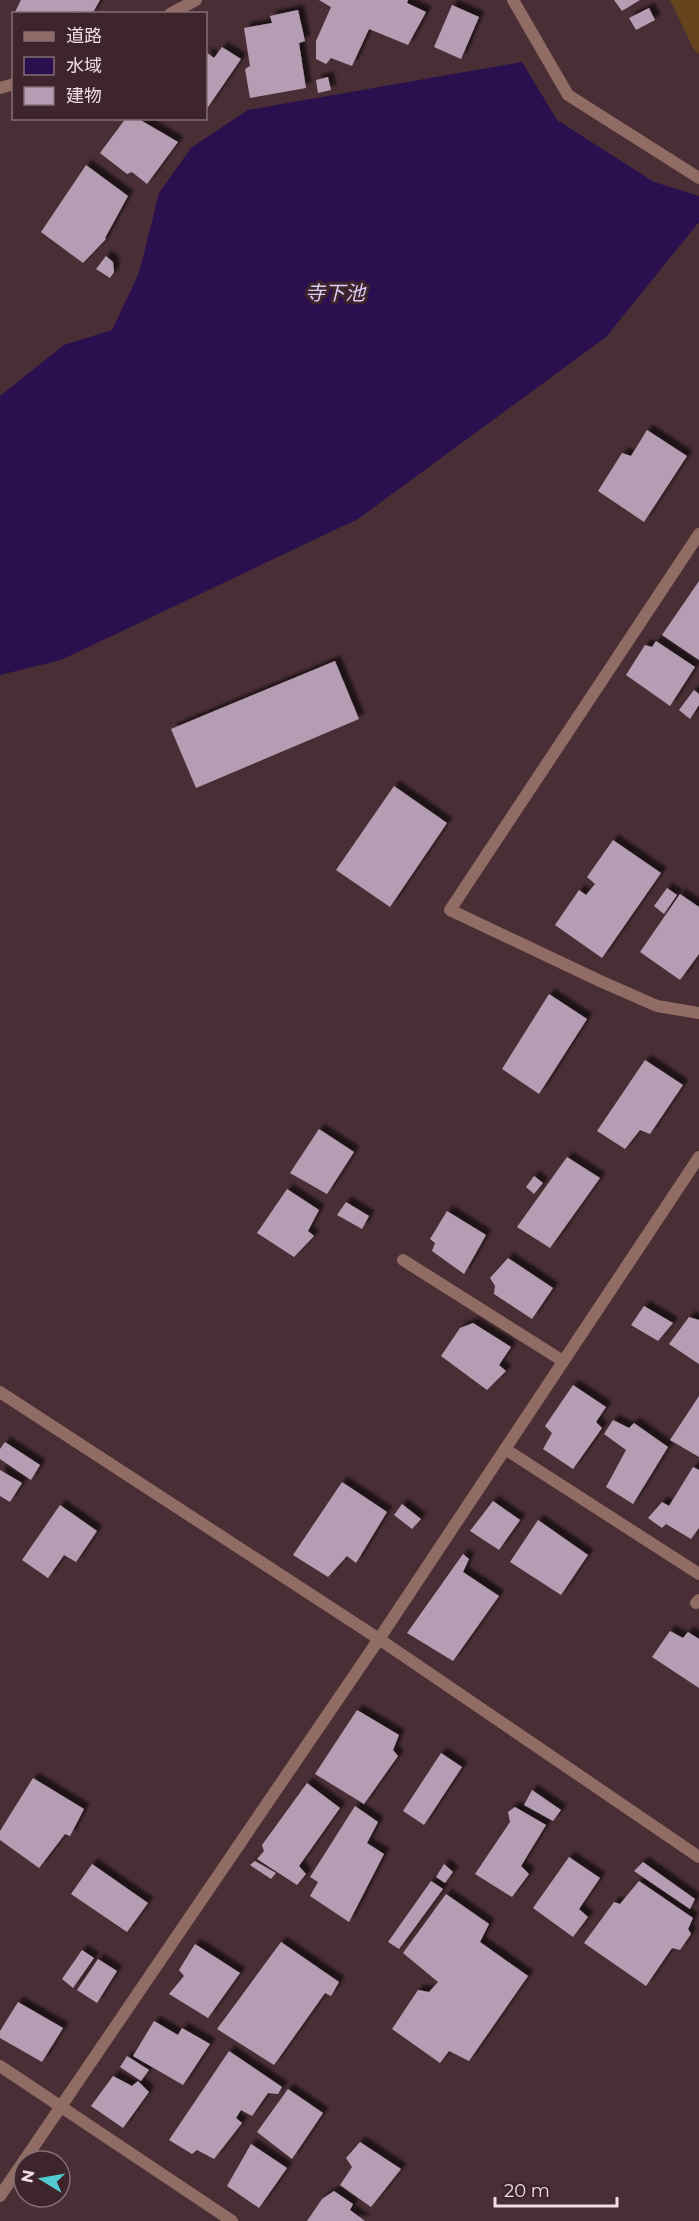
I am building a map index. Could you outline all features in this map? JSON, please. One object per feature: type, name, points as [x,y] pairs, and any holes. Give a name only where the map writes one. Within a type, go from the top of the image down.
[{"type":"street","points":[[174,12],[196,0]]},
{"type":"street","points":[[513,0],[568,95],[699,178]]},
{"type":"street","points":[[699,534],[450,910],[657,1006],[699,1013]]},
{"type":"street","points":[[0,2196],[379,1639],[699,1157]]},
{"type":"street","points":[[403,1260],[563,1361]]},
{"type":"street","points":[[0,1392],[379,1639],[699,1857]]},
{"type":"street","points":[[505,1449],[699,1574]]},
{"type":"street","points":[[0,2066],[232,2221]]},
{"type":"shaded area","points":[[670,0],[699,0],[699,54],[694,50]]},
{"type":"water","name":"寺下池","points":[[522,62],[557,120],[654,182],[699,196],[699,222],[606,337],[358,519],[61,660],[0,675],[0,396],[64,345],[112,330],[139,273],[159,193],[191,148],[248,110]]},
{"type":"building","points":[[21,0],[100,0],[93,12],[15,12]]},
{"type":"building","points":[[319,0],[408,0],[407,3],[426,12],[408,45],[369,29],[352,66],[331,58],[326,64],[316,59],[316,41],[331,7]]},
{"type":"building","points":[[614,0],[640,0],[622,11]]},
{"type":"building","points":[[452,5],[479,17],[461,59],[434,47]]},
{"type":"building","points":[[649,8],[655,20],[636,30],[629,18]]},
{"type":"building","points":[[298,10],[305,41],[299,43],[306,88],[250,98],[245,69],[250,66],[244,28],[272,23],[270,16]]},
{"type":"building","points":[[222,47],[241,59],[207,109],[207,53],[214,58]]},
{"type":"building","points":[[328,77],[331,90],[318,93],[316,80]]},
{"type":"building","points":[[125,120],[140,120],[178,142],[147,184],[132,172],[127,174],[100,153]]},
{"type":"building","points":[[86,165],[128,196],[106,239],[83,263],[41,232]]},
{"type":"building","points":[[106,256],[113,262],[114,272],[110,278],[96,269]]},
{"type":"building","points":[[647,430],[687,456],[644,522],[598,491],[622,453],[631,456]]},
{"type":"building","points":[[699,581],[699,660],[662,635]]},
{"type":"building","points":[[656,641],[695,667],[670,706],[626,675],[645,645],[652,647]]},
{"type":"building","points":[[335,661],[359,719],[196,788],[171,729]]},
{"type":"building","points":[[694,690],[699,694],[699,705],[690,719],[679,710]]},
{"type":"building","points":[[394,786],[447,823],[390,907],[336,870]]},
{"type":"building","points":[[613,840],[661,873],[602,958],[555,925],[579,890],[586,895],[595,884],[587,877]]},
{"type":"building","points":[[667,888],[677,895],[664,914],[654,906]]},
{"type":"building","points":[[680,894],[699,907],[699,954],[680,980],[640,952]]},
{"type":"building","points":[[549,994],[587,1019],[539,1094],[502,1069]]},
{"type":"building","points":[[645,1060],[683,1085],[650,1134],[640,1130],[625,1149],[597,1131]]},
{"type":"building","points":[[319,1129],[354,1152],[327,1194],[290,1173]]},
{"type":"building","points":[[567,1157],[600,1178],[550,1248],[517,1227]]},
{"type":"building","points":[[534,1176],[543,1183],[534,1194],[526,1187]]},
{"type":"building","points":[[287,1189],[319,1210],[308,1231],[314,1236],[294,1257],[257,1233]]},
{"type":"building","points":[[346,1202],[369,1216],[362,1229],[337,1215]]},
{"type":"building","points":[[447,1211],[486,1235],[464,1274],[432,1251],[435,1243],[430,1239]]},
{"type":"building","points":[[508,1258],[553,1288],[532,1319],[494,1294],[495,1286],[490,1278]]},
{"type":"building","points":[[644,1306],[673,1323],[658,1341],[631,1325]]},
{"type":"building","points":[[689,1317],[699,1320],[699,1364],[669,1344]]},
{"type":"building","points":[[473,1323],[511,1347],[499,1365],[506,1371],[487,1390],[441,1356],[460,1328]]},
{"type":"building","points":[[573,1385],[606,1407],[596,1422],[602,1428],[573,1469],[543,1449],[552,1433],[545,1426]]},
{"type":"building","points":[[699,1396],[699,1457],[670,1440]]},
{"type":"building","points":[[613,1420],[629,1428],[634,1423],[668,1447],[633,1504],[606,1487],[626,1450],[604,1434]]},
{"type":"building","points":[[5,1442],[40,1465],[31,1480],[0,1459],[0,1449]]},
{"type":"building","points":[[693,1467],[699,1470],[699,1528],[691,1539],[666,1524],[662,1528],[648,1518],[662,1502],[669,1506]]},
{"type":"building","points":[[0,1470],[22,1483],[10,1502],[0,1496]]},
{"type":"building","points":[[342,1482],[387,1512],[356,1563],[347,1556],[328,1577],[293,1555]]},
{"type":"building","points":[[493,1501],[520,1520],[499,1550],[470,1531]]},
{"type":"building","points":[[402,1504],[421,1519],[412,1529],[394,1515]]},
{"type":"building","points":[[60,1505],[97,1531],[76,1562],[64,1555],[48,1578],[22,1560]]},
{"type":"building","points":[[538,1520],[588,1555],[561,1595],[510,1562]]},
{"type":"building","points":[[463,1554],[469,1559],[463,1572],[499,1596],[453,1661],[407,1633]]},
{"type":"building","points":[[670,1631],[683,1638],[688,1632],[699,1639],[699,1688],[652,1657]]},
{"type":"building","points":[[357,1710],[399,1735],[393,1750],[398,1756],[364,1804],[315,1774]]},
{"type":"building","points":[[441,1753],[462,1767],[424,1825],[403,1811]]},
{"type":"building","points":[[33,1778],[84,1809],[70,1836],[65,1834],[39,1868],[0,1840],[0,1831]]},
{"type":"building","points":[[307,1783],[340,1808],[299,1866],[306,1874],[297,1885],[257,1859],[264,1851],[262,1845]]},
{"type":"building","points":[[532,1790],[561,1810],[553,1821],[524,1805]]},
{"type":"building","points":[[355,1806],[378,1822],[367,1843],[384,1854],[349,1922],[310,1896],[318,1882],[310,1877]]},
{"type":"building","points":[[515,1807],[546,1825],[521,1866],[529,1874],[512,1897],[475,1874],[510,1822],[508,1812]]},
{"type":"building","points":[[569,1857],[600,1878],[579,1909],[588,1917],[573,1937],[533,1908]]},
{"type":"building","points":[[255,1861],[276,1873],[271,1879],[250,1865]]},
{"type":"building","points":[[643,1862],[695,1899],[690,1909],[634,1871]]},
{"type":"building","points":[[92,1864],[148,1903],[127,1932],[71,1894]]},
{"type":"building","points":[[444,1864],[453,1872],[445,1883],[436,1877]]},
{"type":"building","points":[[431,1881],[443,1889],[399,1949],[388,1942]]},
{"type":"building","points":[[639,1881],[693,1918],[688,1929],[691,1934],[680,1950],[672,1948],[646,1986],[584,1943],[614,1902],[620,1904]]},
{"type":"building","points":[[446,1894],[489,1924],[480,1942],[528,1976],[469,2061],[449,2051],[440,2063],[392,2029],[418,1990],[429,1992],[438,1982],[403,1953]]},
{"type":"building","points":[[281,1942],[339,1982],[331,1996],[325,1993],[274,2065],[217,2029]]},
{"type":"building","points":[[195,1944],[240,1973],[208,2018],[169,1994],[184,1976],[179,1970]]},
{"type":"building","points":[[82,1950],[94,1958],[73,1988],[62,1979]]},
{"type":"building","points":[[98,1959],[117,1971],[97,2003],[77,1990]]},
{"type":"building","points":[[18,2002],[63,2028],[42,2062],[0,2038],[0,2031]]},
{"type":"building","points":[[154,2021],[178,2035],[182,2028],[210,2044],[183,2085],[133,2056]]},
{"type":"building","points":[[229,2051],[282,2087],[278,2094],[268,2093],[252,2116],[241,2110],[236,2118],[242,2123],[214,2159],[197,2150],[192,2154],[169,2140]]},
{"type":"building","points":[[127,2056],[149,2070],[141,2081],[120,2067]]},
{"type":"building","points":[[113,2076],[132,2086],[138,2081],[149,2092],[123,2128],[91,2106]]},
{"type":"building","points":[[288,2089],[323,2113],[292,2159],[257,2132]]},
{"type":"building","points":[[360,2142],[401,2169],[371,2207],[340,2185],[352,2167],[346,2158]]},
{"type":"building","points":[[251,2144],[287,2168],[259,2208],[227,2186]]},
{"type":"building","points":[[334,2191],[353,2204],[350,2210],[365,2221],[307,2221],[322,2199]]}]
